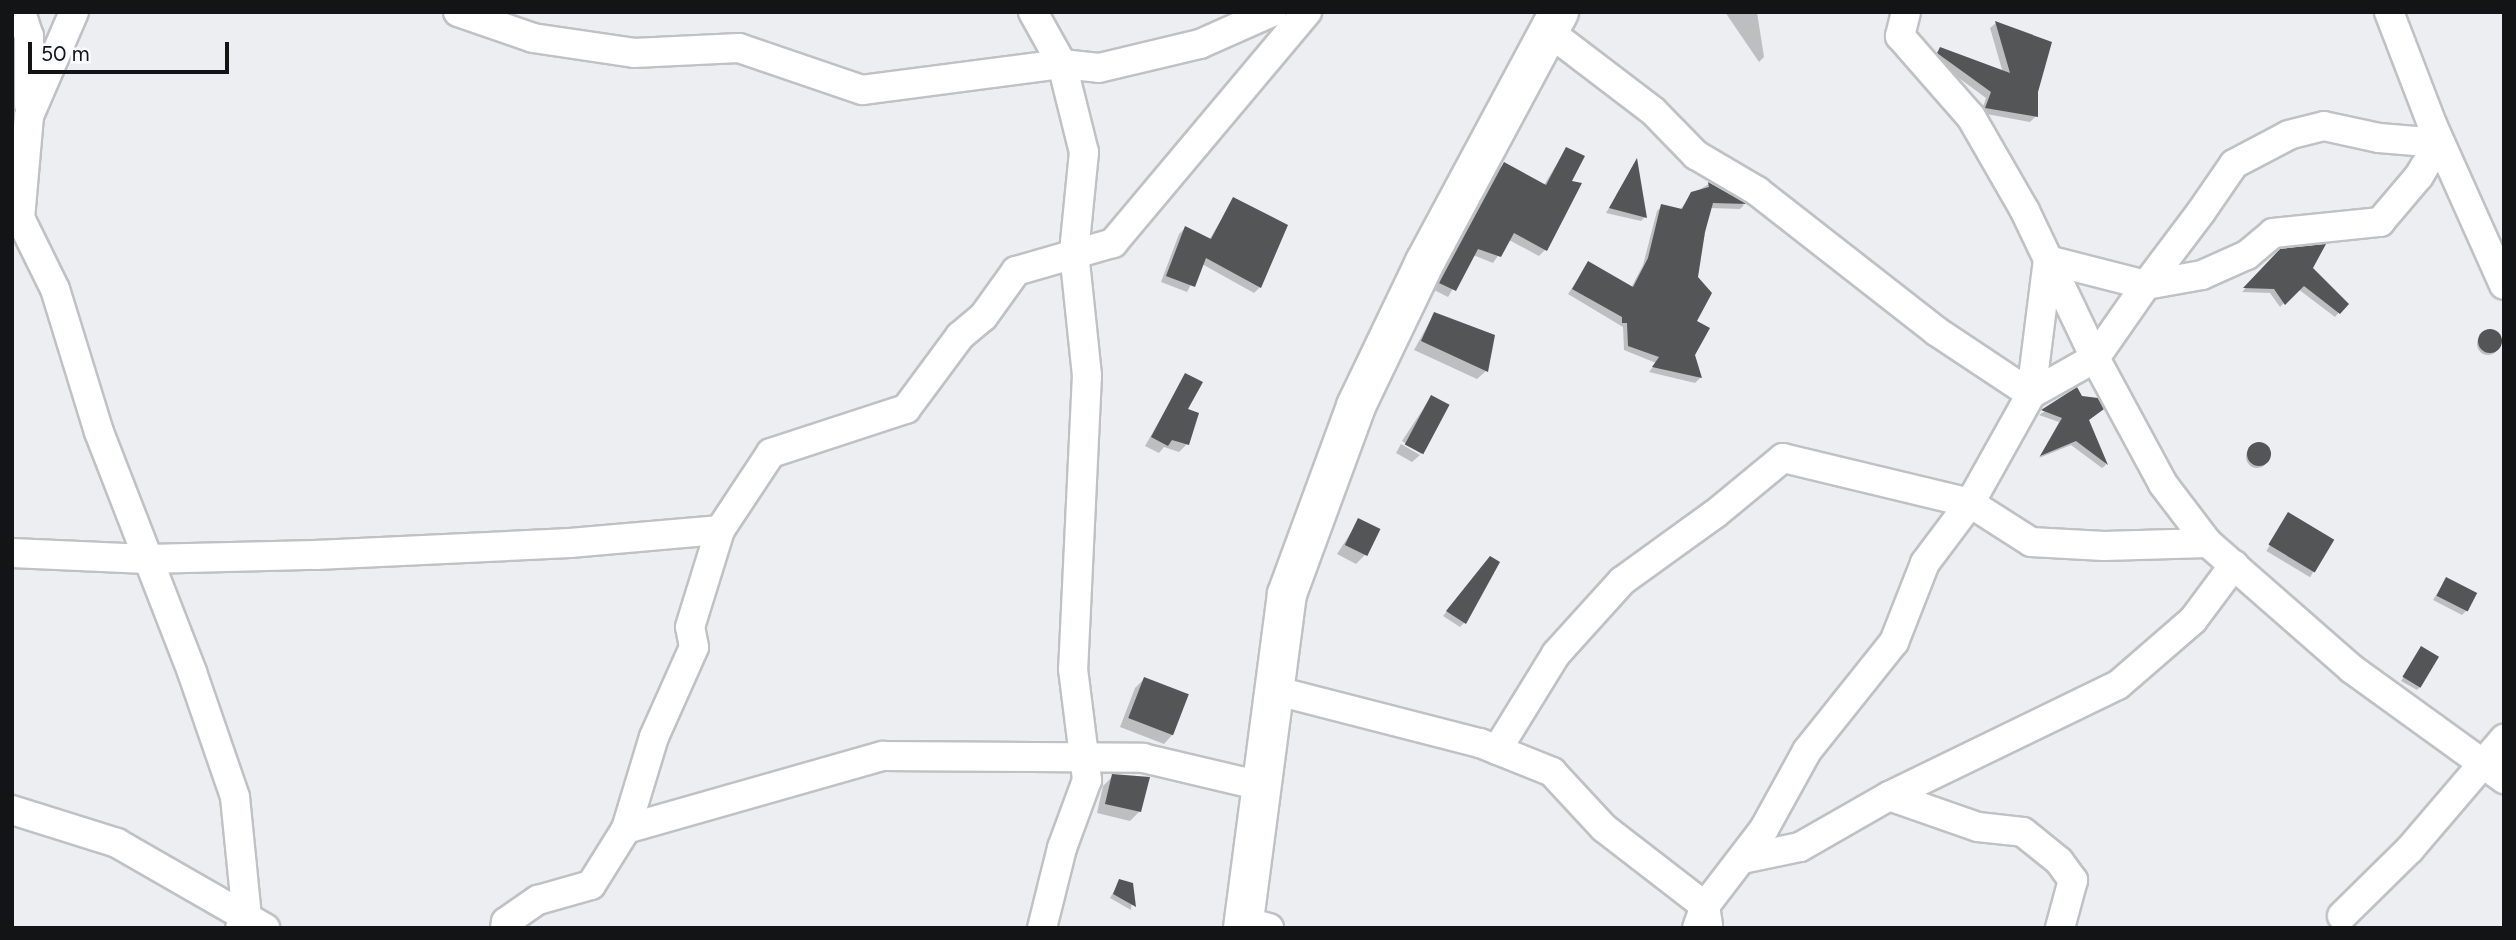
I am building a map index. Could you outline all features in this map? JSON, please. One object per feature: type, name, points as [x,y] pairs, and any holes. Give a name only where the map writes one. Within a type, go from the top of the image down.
[{"type":"main road","points":[[1252,925],[1261,786],[1287,594],[1356,406],[1425,262],[1553,22]]},
{"type":"street","points":[[20,12],[29,36],[29,116],[20,218],[55,289],[99,432],[192,671],[235,797],[251,924]]},
{"type":"street","points":[[12,145],[29,116],[74,12]]},
{"type":"street","points":[[458,12],[533,38],[634,53],[739,48],[862,90],[1062,64],[1099,68],[1149,59],[1200,44],[1272,12]]},
{"type":"street","points":[[1033,12],[1062,64],[1084,152],[1074,253],[1087,375],[1073,669],[1087,780],[1062,848],[1042,928]]},
{"type":"street","points":[[505,928],[506,922],[538,900],[591,885],[626,829],[654,737],[694,647],[690,627],[720,530],[771,453],[906,409],[960,336],[983,317],[1016,271],[1113,243],[1307,12]]},
{"type":"street","points":[[1906,12],[1900,36],[1971,117],[2163,484],[2208,543],[2352,669],[2504,779]]},
{"type":"street","points":[[2389,12],[2439,142],[2504,285]]},
{"type":"street","points":[[1553,22],[1653,111],[1696,155],[1757,191],[1936,331],[2031,394]]},
{"type":"street","points":[[2031,394],[2095,358],[2234,164],[2289,135],[2324,126],[2379,138],[2439,142]]},
{"type":"street","points":[[2048,260],[2147,285],[2202,275],[2247,255],[2273,233],[2379,222],[2419,176],[2439,142]]},
{"type":"street","points":[[1273,690],[1370,712],[1497,750],[1552,772],[1604,828],[1703,921],[1807,751],[1895,642],[1925,563],[1970,503],[2031,394],[2048,260]]},
{"type":"street","points":[[1497,750],[1556,654],[1622,581],[1715,514],[1783,458],[1970,503],[2031,542],[2104,546],[2208,543]]},
{"type":"street","points":[[12,553],[147,559],[570,543],[720,530]]},
{"type":"street","points":[[1742,859],[1800,847],[1889,796],[2118,685],[2193,621],[2234,565]]},
{"type":"street","points":[[2338,924],[2410,849],[2479,763],[2504,739]]},
{"type":"street","points":[[626,829],[883,756],[1027,755],[1084,760],[1143,758],[1261,786]]},
{"type":"street","points":[[1889,796],[1978,827],[2023,832],[2059,861],[2073,880],[2060,928]]},
{"type":"street","points":[[12,810],[117,843],[251,924]]},
{"type":"building","points":[[1995,21],[2052,42],[2038,92],[2038,117],[1985,108],[1991,92],[1937,53],[1940,47],[2010,73]]},
{"type":"building","points":[[1566,147],[1585,156],[1572,181],[1582,183],[1547,251],[1514,233],[1501,257],[1478,249],[1456,291],[1439,283],[1504,162],[1546,185]]},
{"type":"building","points":[[1637,158],[1647,218],[1609,208]]},
{"type":"building","points":[[1708,182],[1747,204],[1713,203],[1705,232],[1698,277],[1712,293],[1697,321],[1710,328],[1695,355],[1702,378],[1652,367],[1659,357],[1628,346],[1627,323],[1622,323],[1622,317],[1572,289],[1588,261],[1633,287],[1648,258],[1661,204],[1682,209],[1691,192],[1709,187]]},
{"type":"building","points":[[1233,197],[1288,225],[1261,288],[1206,258],[1195,287],[1166,276],[1185,226],[1211,239]]},
{"type":"building","points":[[2326,244],[2313,268],[2349,304],[2340,314],[2304,286],[2285,305],[2274,289],[2243,288],[2280,249]]},
{"type":"building","points":[[1434,312],[1495,335],[1488,372],[1421,341]]},
{"type":"building","points":[[2490,329],[2501,336],[2502,341],[2495,352],[2490,353],[2479,346],[2478,341],[2485,330]]},
{"type":"building","points":[[1185,373],[1203,382],[1188,409],[1199,413],[1189,445],[1172,440],[1168,446],[1151,437]]},
{"type":"building","points":[[2077,387],[2082,396],[2098,398],[2104,409],[2089,420],[2108,465],[2076,441],[2040,456],[2062,418],[2041,410]]},
{"type":"building","points":[[1431,395],[1450,405],[1423,454],[1405,444]]},
{"type":"building","points":[[2259,442],[2270,449],[2271,454],[2264,465],[2259,466],[2248,459],[2247,454],[2254,443]]},
{"type":"building","points":[[2288,512],[2334,540],[2315,572],[2268,545]]},
{"type":"building","points":[[1358,518],[1380,529],[1367,556],[1345,545]]},
{"type":"building","points":[[1490,556],[1500,562],[1466,624],[1446,611]]},
{"type":"building","points":[[2446,577],[2477,593],[2468,612],[2436,596]]},
{"type":"building","points":[[2421,646],[2439,657],[2420,688],[2402,677]]},
{"type":"building","points":[[1144,677],[1189,694],[1173,735],[1128,718]]},
{"type":"building","points":[[1112,774],[1150,777],[1141,812],[1105,804]]},
{"type":"building","points":[[1119,879],[1133,883],[1136,907],[1113,894]]}]
